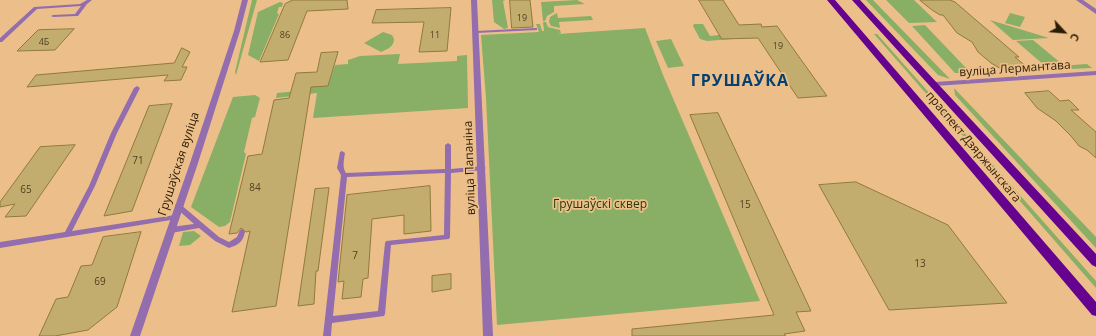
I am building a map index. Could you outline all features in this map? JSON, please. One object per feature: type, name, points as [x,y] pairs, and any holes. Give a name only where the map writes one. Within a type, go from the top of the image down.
[{"type":"main road","name":"праспект Дзяржынскага","points":[[831,0],[1096,311]]},
{"type":"main road","name":"праспект Дзяржынскага","points":[[856,0],[935,84],[1096,262]]},
{"type":"street","name":"Грушаўская вуліца","points":[[134,336],[237,31],[245,0]]},
{"type":"street","name":"вуліца Папаніна","points":[[474,0],[483,168],[488,336]]},
{"type":"street","points":[[1079,0],[1096,12]]},
{"type":"lane","points":[[53,16],[76,15],[90,0]]},
{"type":"lane","points":[[0,40],[36,8],[85,4]]},
{"type":"lane","points":[[476,32],[536,29]]},
{"type":"lane","name":"вуліца Лермантава","points":[[935,84],[1096,73]]},
{"type":"lane","points":[[68,234],[92,186],[117,127],[137,88]]},
{"type":"lane","points":[[328,320],[381,314],[388,243],[447,238],[448,145]]},
{"type":"lane","points":[[327,336],[344,175],[340,168],[342,153]]},
{"type":"lane","points":[[344,175],[352,176],[483,168]]},
{"type":"lane","points":[[178,206],[217,239],[229,245],[236,243],[241,237],[242,232]]},
{"type":"lane","points":[[0,245],[115,228],[175,217]]},
{"type":"lane","points":[[171,230],[201,225]]},
{"type":"green space","points":[[252,0],[257,0],[236,75],[235,72]]},
{"type":"green space","points":[[492,0],[505,0],[503,1],[508,28],[504,29],[494,22]]},
{"type":"green space","points":[[577,0],[585,4],[554,6],[554,12],[547,16],[545,21],[543,21],[541,2]]},
{"type":"green space","points":[[866,0],[873,0],[950,79],[938,75]]},
{"type":"green space","points":[[886,0],[914,0],[937,22],[909,23]]},
{"type":"green space","points":[[280,2],[283,3],[282,7],[279,7],[277,13],[279,14],[259,61],[248,55],[258,12]]},
{"type":"green space","points":[[557,13],[558,18],[591,16],[593,20],[559,22],[560,28],[551,26],[549,22],[550,17]]},
{"type":"green space","points":[[1010,13],[1025,17],[1020,27],[1005,23]]},
{"type":"green space","points":[[990,20],[1049,38],[1013,40]]},
{"type":"green space","name":"Грушаўскі сквер","points":[[543,22],[546,22],[548,27],[560,30],[561,33],[558,34],[645,28],[663,75],[760,301],[497,325],[486,98],[481,35],[539,32],[536,24],[540,24],[542,31],[544,31]]},
{"type":"green space","points":[[694,24],[703,24],[710,36],[729,34],[732,39],[707,41],[700,39],[693,26]]},
{"type":"green space","points":[[925,25],[967,69],[978,73],[955,73],[912,26]]},
{"type":"green space","points":[[383,32],[392,35],[394,39],[393,44],[388,49],[381,52],[364,43]]},
{"type":"green space","points":[[874,34],[877,34],[1096,281],[1096,288]]},
{"type":"green space","points":[[671,39],[684,66],[668,68],[656,41]]},
{"type":"green space","points":[[1033,40],[1062,64],[1044,65],[1016,41]]},
{"type":"green space","points":[[400,54],[398,64],[457,61],[457,56],[467,55],[468,108],[313,118],[317,93],[276,98],[277,93],[308,90],[309,87],[328,86],[335,65],[348,64],[348,60],[360,56]]},
{"type":"green space","points":[[1087,64],[1092,68],[1049,70],[1045,67]]},
{"type":"green space","points":[[954,88],[1096,237],[1096,248],[955,95]]},
{"type":"green space","points":[[255,95],[260,98],[255,117],[252,118],[244,152],[246,154],[230,222],[225,226],[219,227],[191,207],[233,97]]},
{"type":"green space","points":[[194,231],[201,236],[190,245],[179,246],[183,232]]},
{"type":"building","points":[[293,0],[347,0],[348,9],[307,11],[288,60],[260,62],[285,4]]},
{"type":"building","points":[[510,0],[530,0],[533,27],[512,28]]},
{"type":"building","points":[[699,0],[723,0],[739,25],[761,24],[762,27],[777,26],[827,96],[798,98],[758,38],[722,39]]},
{"type":"building","points":[[920,0],[950,0],[955,2],[1019,57],[1015,57],[1028,68],[1003,70],[991,63],[978,52],[972,42],[957,33],[943,15],[940,15],[932,10]]},
{"type":"building","points":[[451,8],[447,51],[419,52],[424,22],[372,23],[376,10]]},
{"type":"building","points":[[74,29],[55,50],[17,51],[38,30]]},
{"type":"building","points":[[182,48],[190,52],[182,67],[187,67],[181,80],[164,81],[168,75],[27,87],[36,75],[174,63]]},
{"type":"building","points":[[338,52],[328,86],[311,87],[276,306],[232,312],[250,231],[246,232],[241,228],[237,233],[229,234],[248,156],[262,154],[274,100],[289,98],[296,73],[317,72],[321,53]]},
{"type":"building","points":[[1049,91],[1060,101],[1069,100],[1079,110],[1071,110],[1096,132],[1096,158],[1087,150],[1079,146],[1056,121],[1037,108],[1025,93]]},
{"type":"building","points":[[172,104],[132,211],[104,216],[149,106]]},
{"type":"building","points":[[718,113],[811,311],[796,312],[805,331],[784,334],[786,336],[632,336],[632,329],[774,315],[690,115]]},
{"type":"building","points":[[75,145],[26,216],[5,217],[15,204],[0,207],[0,202],[40,147]]},
{"type":"building","points":[[856,182],[948,225],[1007,303],[889,310],[819,185]]},
{"type":"building","points":[[430,186],[431,231],[404,234],[404,215],[372,219],[368,278],[363,279],[361,297],[342,299],[344,281],[338,282],[347,195]]},
{"type":"building","points":[[329,188],[318,271],[316,271],[314,304],[298,306],[315,189]]},
{"type":"building","points":[[141,232],[117,307],[88,330],[55,336],[39,336],[56,299],[68,297],[81,266],[92,265],[103,237]]},
{"type":"building","points":[[451,274],[451,289],[432,292],[432,276]]},
{"type":"district","name":"ГРУШАЎКА","points":[[740,81]]}]
